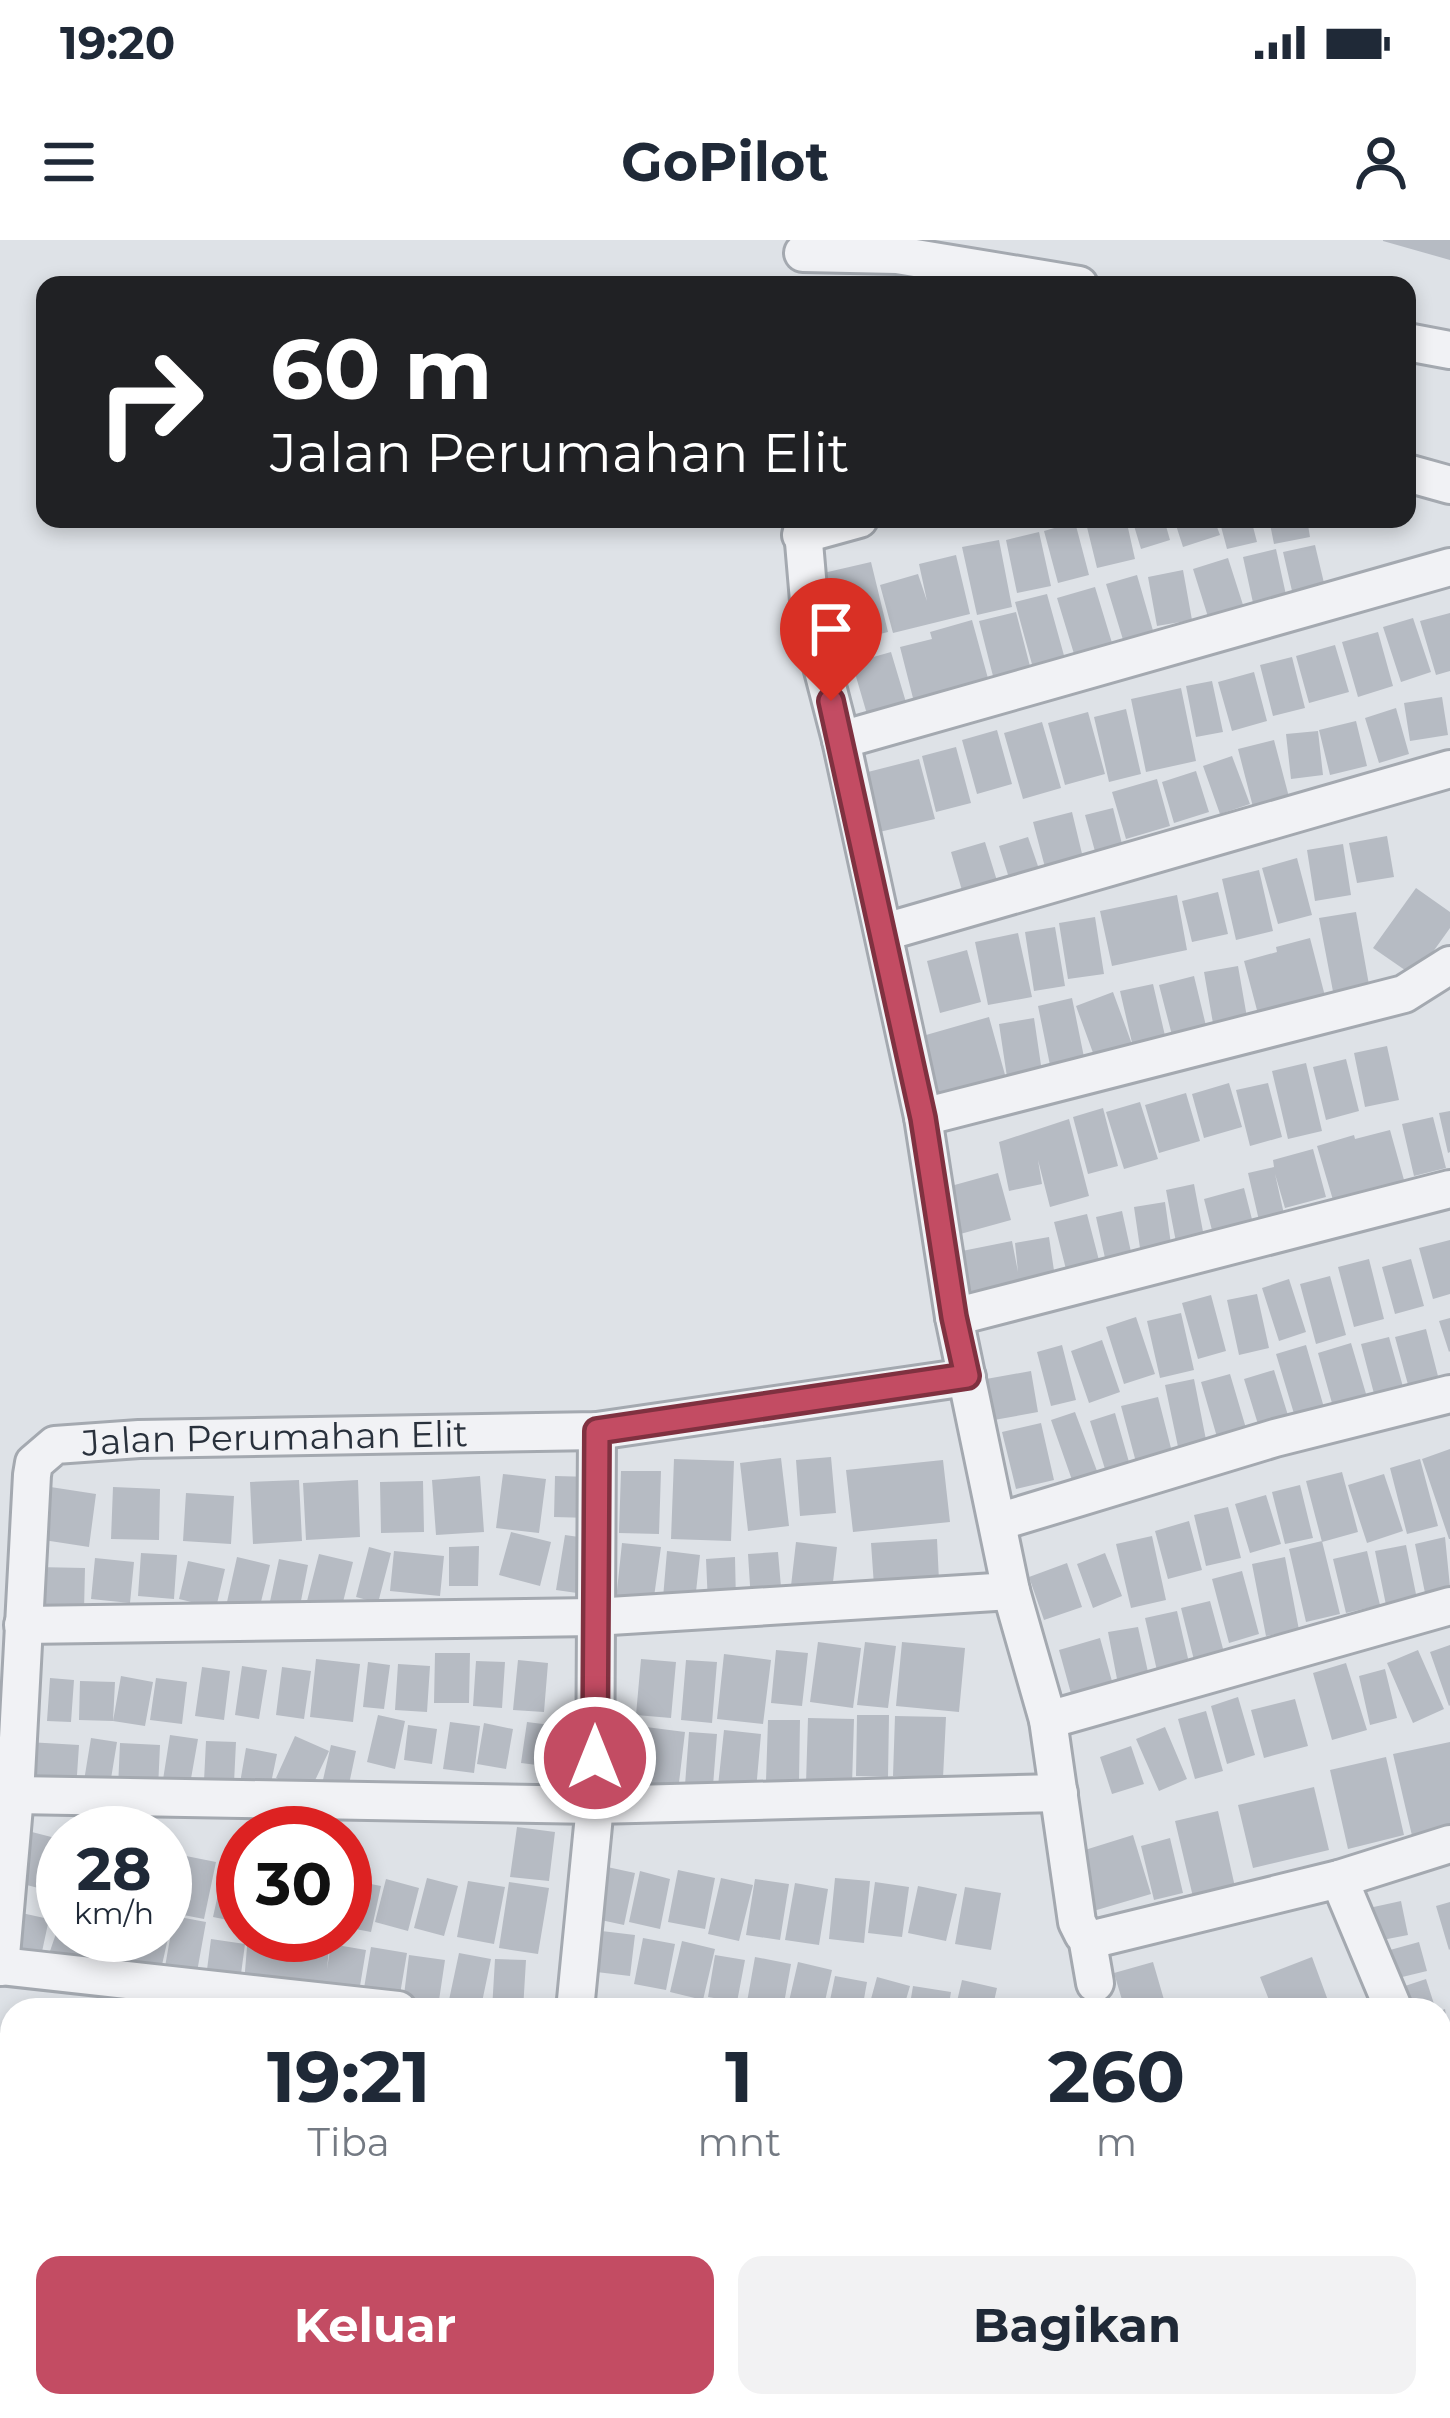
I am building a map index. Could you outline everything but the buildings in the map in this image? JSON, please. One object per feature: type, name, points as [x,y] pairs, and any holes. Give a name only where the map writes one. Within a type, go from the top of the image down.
[{"type":"street","points":[[804,259],[897,255],[1024,276]]},
{"type":"street","points":[[1416,344],[1450,350]]},
{"type":"street","points":[[1416,476],[1450,485]]},
{"type":"street","points":[[801,528],[811,624],[885,932],[923,1118],[954,1317],[1011,1591],[1048,1720],[1078,1922],[1087,1937],[1095,1983]]},
{"type":"street","points":[[841,740],[1450,567]]},
{"type":"street","points":[[885,932],[1450,769]]},
{"type":"street","points":[[923,1118],[1404,994],[1450,964]]},
{"type":"street","points":[[954,1317],[1450,1190]]},
{"type":"street","name":"Jalan Perumahan Elit","points":[[0,1966],[15,1796],[32,1475],[34,1462],[55,1445],[140,1439],[597,1431],[967,1376]]},
{"type":"street","points":[[998,1522],[1275,1438],[1450,1394]]},
{"type":"street","points":[[576,1998],[595,1805],[597,1431]]},
{"type":"street","points":[[23,1625],[594,1617],[1011,1591]]},
{"type":"street","points":[[1048,1720],[1450,1606]]},
{"type":"street","points":[[15,1796],[595,1805],[1059,1793]]},
{"type":"street","points":[[1087,1937],[1339,1879],[1450,1844]]},
{"type":"street","points":[[1339,1879],[1389,1998]]},
{"type":"street","points":[[0,1966],[289,1998]]},
{"type":"route","points":[[595,1758],[597,1431],[967,1376],[923,1118],[831,701]]}]
